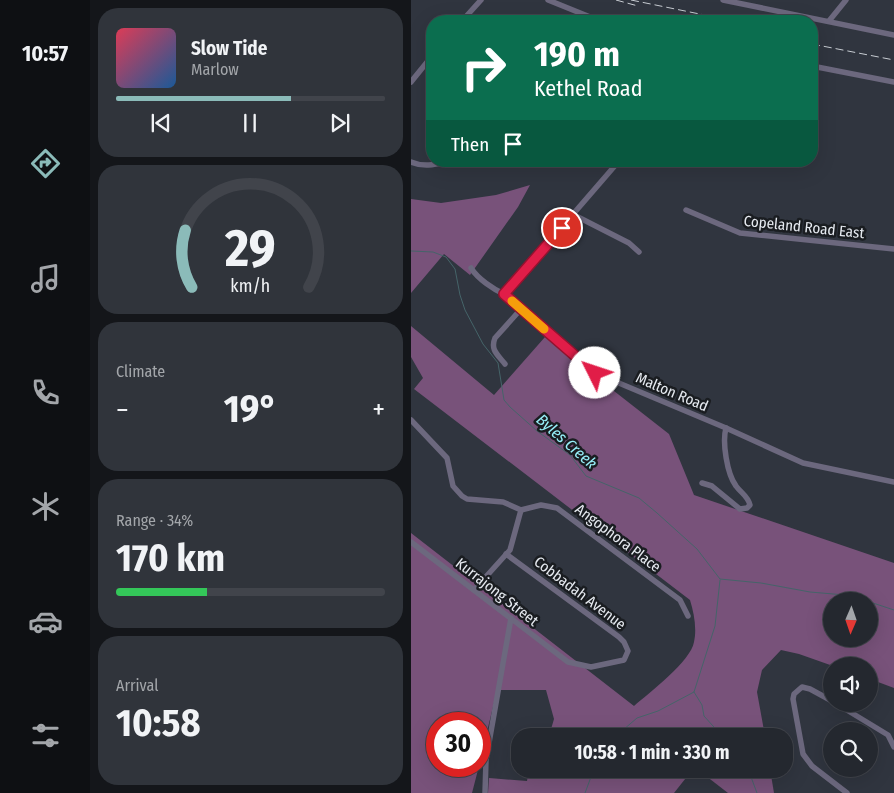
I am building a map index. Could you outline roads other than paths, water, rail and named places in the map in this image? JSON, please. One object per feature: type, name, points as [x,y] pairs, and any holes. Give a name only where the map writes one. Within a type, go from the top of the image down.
[{"type":"street","points":[[467,15],[481,0]]},
{"type":"street","points":[[548,0],[585,15]]},
{"type":"street","points":[[723,0],[799,15]]},
{"type":"street","points":[[829,21],[846,0]]},
{"type":"street","points":[[818,19],[894,35]]},
{"type":"street","points":[[411,82],[426,63]]},
{"type":"street","points":[[818,67],[894,82]]},
{"type":"street","points":[[411,162],[426,166]]},
{"type":"street","points":[[504,294],[614,167]]},
{"type":"street","name":"Copeland Road East","points":[[686,210],[740,233],[894,249]]},
{"type":"street","points":[[573,215],[629,243],[639,252]]},
{"type":"street","name":"Malton Road","points":[[471,268],[475,274],[521,308],[595,373],[726,428],[803,463],[894,482]]},
{"type":"street","points":[[505,364],[494,350],[493,344],[495,338],[521,308]]},
{"type":"street","points":[[411,420],[447,458],[453,486],[461,496],[467,499],[503,502],[521,510],[510,550],[474,590]]},
{"type":"street","points":[[702,483],[712,486],[740,509],[747,508],[750,505],[749,499],[735,485],[728,469],[724,435],[726,428]]},
{"type":"street","name":"Angophora Place","points":[[521,510],[541,504],[557,508],[680,600],[688,616]]},
{"type":"street","name":"Kurrajong Street","points":[[411,542],[568,662]]},
{"type":"street","name":"Cobbadah Avenue","points":[[506,554],[619,637],[628,650],[624,660],[613,664],[591,667],[568,662]]},
{"type":"street","points":[[485,793],[486,760],[511,618]]},
{"type":"street","points":[[823,696],[802,687],[793,694],[803,754],[812,766],[847,793]]},
{"type":"street","points":[[850,712],[888,735],[894,747]]},
{"type":"waterway","name":"Byles Creek","points":[[411,251],[433,252],[446,257],[455,269],[465,310],[483,344],[498,363],[504,400],[537,431],[570,455],[586,476],[639,498],[697,549],[720,579],[761,583],[823,593]]},
{"type":"waterway","points":[[625,728],[637,718],[658,711],[694,692],[715,626],[720,580]]},
{"type":"waterway","name":"Byles Creek","points":[[879,605],[894,610]]},
{"type":"waterway","points":[[694,692],[702,705],[704,716],[715,728]]},
{"type":"waterway","points":[[585,793],[591,778]]},
{"type":"waterway","points":[[751,778],[757,793]]},
{"type":"railway","points":[[616,0],[638,6]]},
{"type":"railway","points":[[631,0],[705,15]]},
{"type":"railway","points":[[818,45],[894,60]]}]
